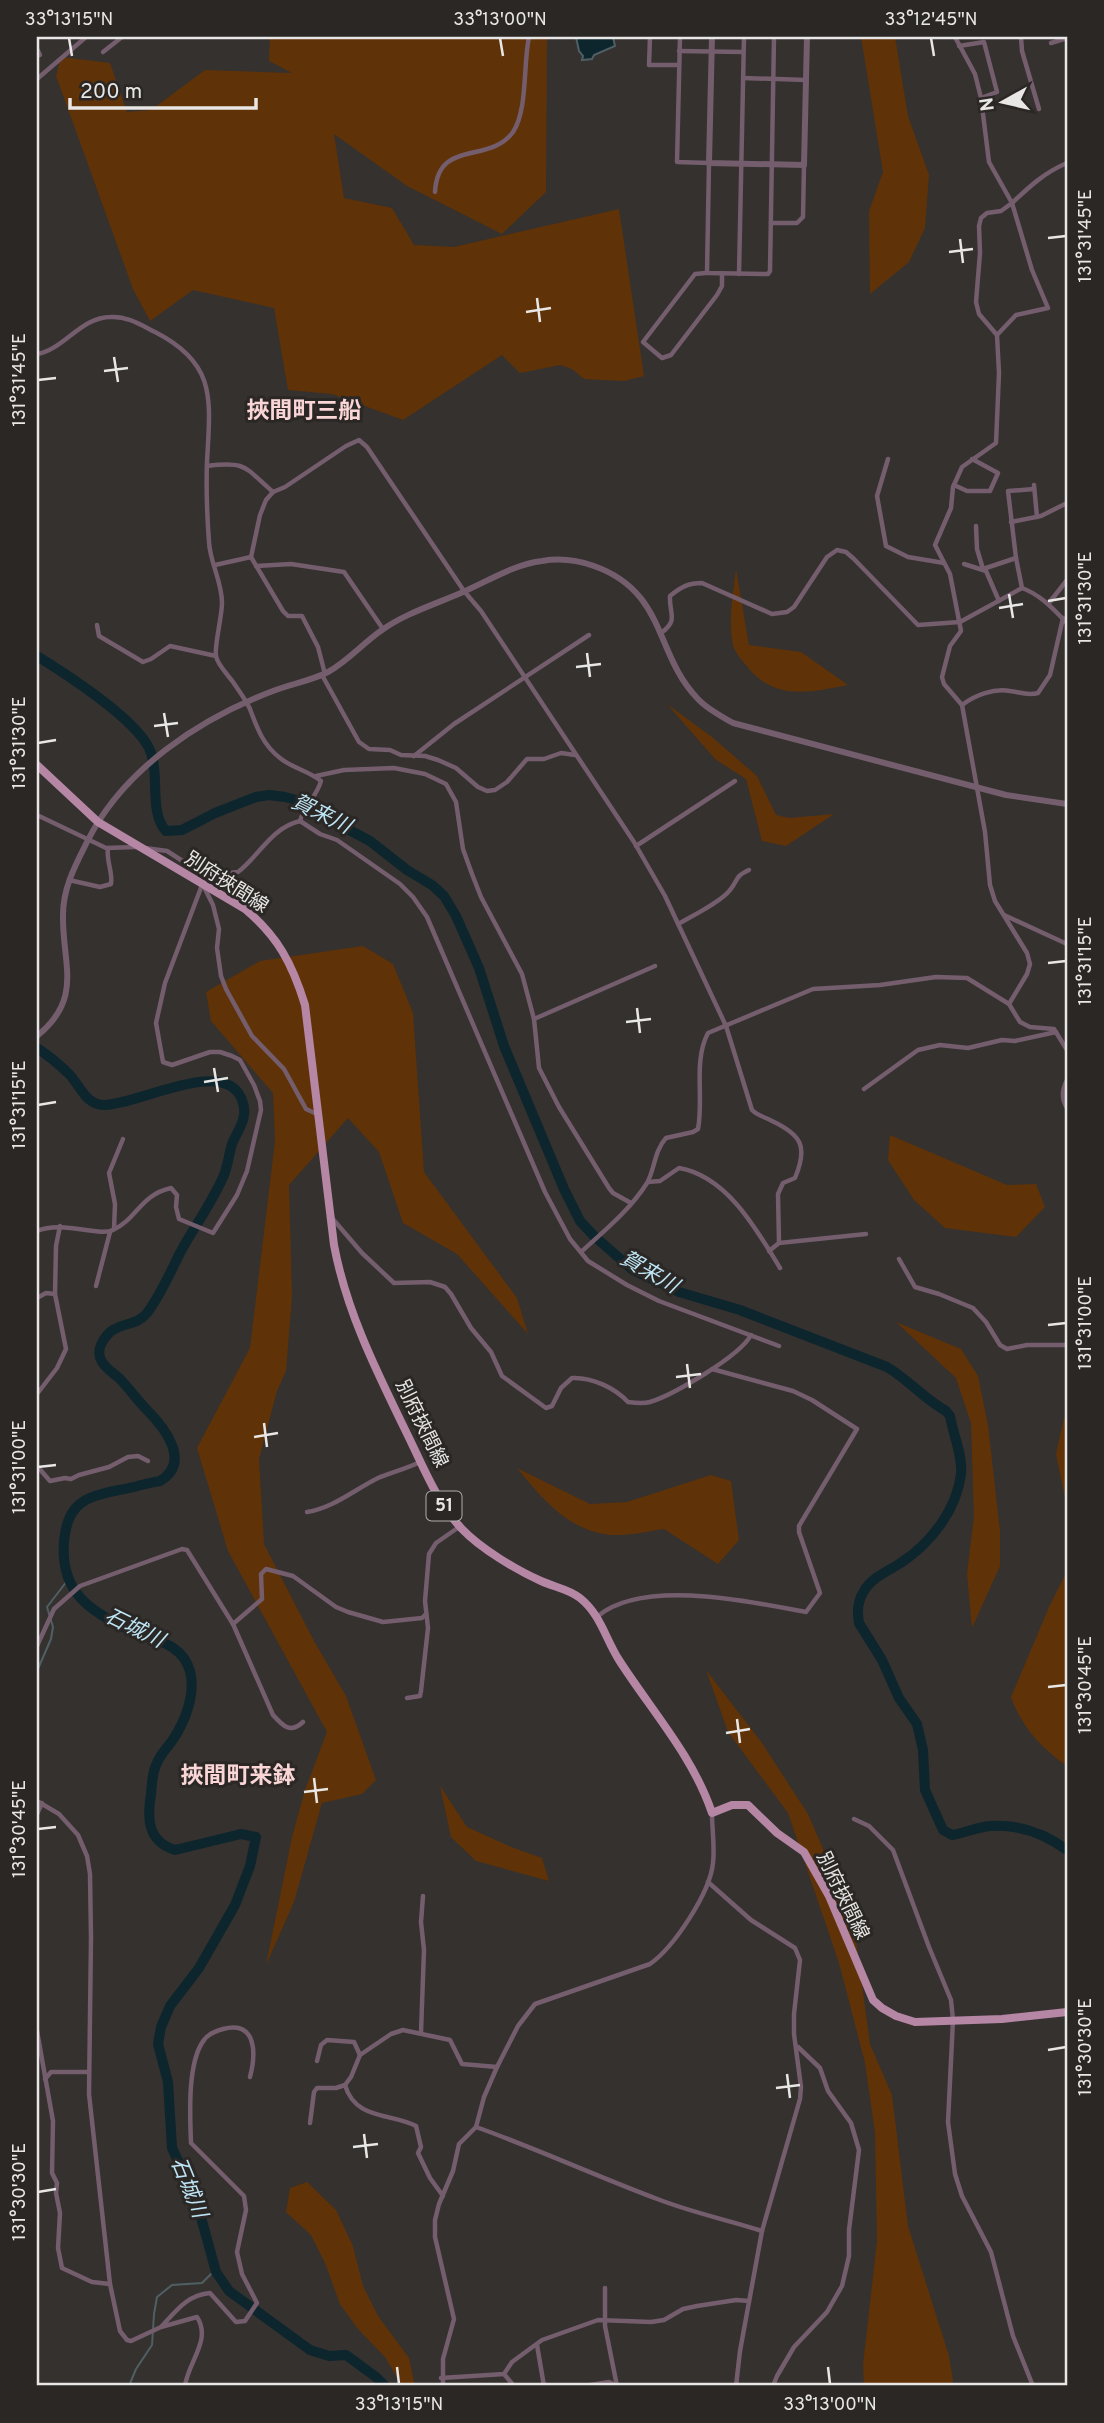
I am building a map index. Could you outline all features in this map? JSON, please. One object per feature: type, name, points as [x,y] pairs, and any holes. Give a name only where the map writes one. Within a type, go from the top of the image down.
[{"type":"main road","name":"別府挾間線","points":[[37,765],[98,822],[245,909],[265,927],[295,974],[305,1005],[336,1256],[348,1301],[364,1343],[421,1461],[442,1502],[459,1527],[527,1574],[578,1596],[598,1616],[617,1657],[668,1729],[703,1791],[712,1813],[733,1805],[748,1805],[777,1833],[804,1852],[829,1896],[873,2000],[881,2008],[915,2022],[1002,2019],[1067,2012]]},
{"type":"street","points":[[37,79],[86,37]]},
{"type":"street","points":[[103,52],[122,37]]},
{"type":"street","points":[[435,192],[436,180],[444,163],[502,143],[512,133],[520,111],[529,37]]},
{"type":"street","points":[[650,37],[649,65],[679,65]]},
{"type":"street","points":[[680,37],[677,162],[804,165]]},
{"type":"street","points":[[707,273],[712,37]]},
{"type":"street","points":[[738,274],[744,37]]},
{"type":"street","points":[[722,274],[722,286],[717,295],[671,355],[662,358],[643,342],[695,274],[707,273],[768,274],[770,271],[774,37]]},
{"type":"street","points":[[771,223],[797,223],[803,217],[807,37]]},
{"type":"street","points":[[955,37],[975,74],[981,98],[989,162],[1019,219],[1032,270],[1048,308],[1016,315],[997,335]]},
{"type":"street","points":[[1021,37],[1022,51],[1040,109]]},
{"type":"street","points":[[1051,43],[1067,38]]},
{"type":"street","points":[[959,47],[984,43],[997,92],[981,98]]},
{"type":"street","points":[[679,51],[743,52]]},
{"type":"street","points":[[743,78],[806,80]]},
{"type":"street","points":[[1009,1004],[1030,964],[1027,953],[995,901],[990,885],[985,832],[962,705],[944,684],[942,677],[950,646],[960,635],[960,622],[950,575],[935,545],[951,508],[954,485],[962,467],[996,443],[999,373],[997,335],[979,314],[976,302],[981,218],[987,213],[1001,211],[1040,178],[1067,163]]},
{"type":"street","points":[[37,354],[53,348],[78,328],[100,318],[113,316],[131,319],[181,346],[195,363],[206,385],[210,408],[207,466],[209,541],[221,583],[222,601],[216,656],[246,703],[255,727],[280,758],[321,781],[300,821]]},
{"type":"street","points":[[576,755],[561,753],[544,759],[527,759],[507,782],[487,792],[456,768],[425,756],[401,755],[390,750],[369,748],[359,742],[323,674],[318,647],[302,617],[288,616],[251,557],[266,500],[273,492],[285,488],[346,446],[359,440],[368,447],[464,591],[481,611],[636,845],[665,896],[726,1026],[752,1110],[795,1135],[802,1147],[795,1178],[783,1183],[778,1194],[779,1243]]},
{"type":"street","points":[[888,459],[877,496],[886,547],[908,557],[944,563]]},
{"type":"street","points":[[954,485],[967,491],[990,491],[998,473],[972,459]]},
{"type":"street","points":[[207,466],[240,464],[273,492]]},
{"type":"street","points":[[1022,588],[1008,491],[1034,487],[1037,517]]},
{"type":"street","points":[[1011,522],[1037,517],[1067,503]]},
{"type":"street","points":[[976,526],[977,549],[983,569],[991,578],[999,600]]},
{"type":"street","points":[[661,633],[673,618],[670,596],[691,583],[702,583],[772,614],[787,612],[798,601],[827,557],[837,550],[846,552],[854,559],[918,625],[960,622],[1022,588],[1033,592],[1049,604],[1067,623]]},
{"type":"street","points":[[215,565],[251,557]]},
{"type":"street","points":[[964,564],[983,569],[1016,558]]},
{"type":"street","points":[[37,1036],[57,1015],[66,993],[69,972],[63,915],[68,879],[98,822],[117,794],[173,743],[272,691],[323,674],[339,665],[383,629],[404,617],[503,573],[540,561],[581,562],[612,574],[629,586],[649,606],[676,667],[696,698],[733,723],[976,788],[1047,803],[1067,804]]},
{"type":"street","points":[[255,566],[291,565],[344,572],[383,629]]},
{"type":"street","points":[[1049,604],[1067,580]]},
{"type":"street","points":[[962,705],[971,698],[995,690],[1028,695],[1038,693],[1050,675],[1063,618]]},
{"type":"street","points":[[97,625],[99,636],[143,662],[170,646],[216,656]]},
{"type":"street","points":[[414,756],[454,724],[589,635]]},
{"type":"street","points":[[315,776],[344,770],[394,768],[425,774],[446,784],[456,802],[463,849],[472,874],[500,935],[517,961],[534,1019],[537,1056],[543,1077],[609,1188],[631,1203]]},
{"type":"street","points":[[636,845],[735,781]]},
{"type":"street","points":[[37,815],[108,848],[138,847],[167,851],[194,865],[229,873],[238,872],[273,835],[300,821]]},
{"type":"street","points":[[300,821],[320,834],[337,840],[400,884],[427,917],[545,1192],[570,1239],[589,1261],[659,1301],[779,1346]]},
{"type":"street","points":[[68,879],[100,887],[111,884],[112,877],[106,859],[108,848]]},
{"type":"street","points":[[678,924],[730,890],[738,875],[749,870]]},
{"type":"street","points":[[203,884],[213,905],[219,929],[217,948],[221,976],[243,1024],[251,1036],[284,1069],[306,1109],[319,1115]]},
{"type":"street","points":[[37,1231],[60,1226],[112,1230],[122,1224],[147,1198],[171,1188],[177,1195],[179,1219],[213,1233],[237,1195],[247,1171],[261,1110],[254,1085],[240,1060],[220,1052],[210,1052],[172,1065],[163,1062],[156,1023],[165,983],[203,884]]},
{"type":"street","points":[[1003,914],[1067,944]]},
{"type":"street","points":[[534,1019],[654,966]]},
{"type":"street","points":[[581,1252],[631,1203],[648,1182],[657,1151],[666,1138],[698,1129],[704,1040],[708,1033],[813,989],[880,985],[923,978],[967,978],[1009,1004],[1020,1022],[1030,1027],[1049,1027],[1056,1032],[1067,1049]]},
{"type":"street","points":[[864,1089],[918,1051],[940,1045],[968,1048],[1056,1032]]},
{"type":"street","points":[[1067,1080],[1062,1091],[1067,1108]]},
{"type":"street","points":[[96,1286],[112,1230],[115,1205],[109,1173],[123,1139]]},
{"type":"street","points":[[648,1182],[660,1181],[679,1168],[706,1177],[731,1198],[780,1268]]},
{"type":"street","points":[[331,1217],[362,1253],[394,1283],[430,1282],[445,1287],[471,1328],[491,1352],[502,1376],[546,1408],[552,1406],[561,1388],[572,1378],[590,1380],[620,1393],[628,1402],[651,1402],[712,1369],[748,1342],[751,1335]]},
{"type":"street","points":[[37,1394],[66,1349],[55,1294],[56,1246],[60,1226]]},
{"type":"street","points":[[769,1251],[779,1243],[866,1234]]},
{"type":"street","points":[[899,1259],[915,1287],[939,1293],[973,1308],[986,1322],[1000,1345],[1007,1349],[1027,1345],[1067,1345]]},
{"type":"street","points":[[37,1298],[46,1293],[55,1294]]},
{"type":"street","points":[[598,1616],[610,1607],[664,1596],[729,1598],[806,1612],[820,1593],[799,1526],[857,1429],[812,1399],[793,1391],[712,1369]]},
{"type":"street","points":[[37,1466],[50,1481],[71,1479],[109,1467],[128,1457],[138,1456],[148,1461]]},
{"type":"street","points":[[307,1512],[334,1503],[381,1477],[421,1461]]},
{"type":"street","points":[[407,1698],[420,1696],[421,1691],[428,1628],[426,1614],[429,1554],[436,1543],[459,1527]]},
{"type":"street","points":[[37,1646],[54,1609],[80,1586],[187,1549],[233,1624],[273,1715],[289,1729],[303,1722]]},
{"type":"street","points":[[233,1624],[262,1599],[261,1574],[266,1569],[293,1576],[336,1607],[383,1622],[422,1618],[426,1614]]},
{"type":"street","points":[[37,1814],[39,1802],[59,1814],[78,1835],[87,1856],[90,1874],[89,2094],[110,2284],[120,2331],[131,2341],[161,2327],[197,2317],[203,2326],[202,2344],[192,2360],[186,2386]]},
{"type":"street","points":[[443,2386],[443,2359],[454,2319],[435,2237],[435,2220],[453,2171],[459,2144],[476,2127],[484,2097],[497,2067],[518,2026],[536,2004],[650,1964],[660,1956],[690,1916],[708,1882],[713,1862],[712,1813]]},
{"type":"street","points":[[854,1819],[869,1826],[893,1850],[949,1993],[953,2020],[948,2122],[955,2174],[962,2196],[990,2252],[1013,2336],[1033,2386]]},
{"type":"street","points":[[708,1882],[751,1920],[795,1948],[800,1960],[794,2014],[800,2099],[762,2231],[736,2386]]},
{"type":"street","points":[[421,2032],[423,1896]]},
{"type":"street","points":[[161,2327],[193,2296],[210,2293],[236,2322],[245,2321],[257,2303],[242,2274],[237,2252],[246,2210],[244,2196],[191,2143],[193,2071],[204,2040],[214,2032],[240,2028],[254,2046],[250,2077]]},
{"type":"street","points":[[310,2123],[314,2092],[317,2088],[345,2085],[360,2055],[391,2034],[402,2030],[450,2040],[462,2064],[497,2067]]},
{"type":"street","points":[[37,2031],[54,2135],[52,2173],[58,2183],[56,2193],[60,2213],[57,2241],[62,2269],[85,2279],[110,2284]]},
{"type":"street","points":[[317,2061],[321,2045],[327,2040],[354,2042],[360,2055]]},
{"type":"street","points":[[773,2386],[794,2347],[827,2312],[842,2286],[849,2256],[849,2230],[859,2150],[851,2123],[828,2091],[820,2068],[797,2046]]},
{"type":"street","points":[[45,2081],[51,2072],[89,2071]]},
{"type":"street","points":[[345,2085],[349,2097],[356,2104],[386,2118],[416,2126],[421,2147],[418,2153],[429,2178],[443,2196]]},
{"type":"street","points":[[476,2127],[714,2219],[735,2222],[762,2231]]},
{"type":"street","points":[[605,2288],[606,2320],[617,2385]]},
{"type":"street","points":[[504,2374],[512,2362],[551,2335],[606,2320],[651,2322],[664,2320],[683,2309],[697,2306],[736,2300],[749,2301]]},
{"type":"street","points":[[537,2344],[544,2386]]},
{"type":"street","points":[[442,2378],[504,2374]]},
{"type":"street","points":[[504,2374],[514,2386]]},
{"type":"street","points":[[584,2386],[609,2382],[617,2385]]},
{"type":"shaded area","points":[[270,37],[547,37],[546,192],[502,234],[407,186],[334,134],[344,198],[392,208],[414,245],[454,247],[619,209],[644,376],[624,381],[584,379],[572,369],[560,365],[520,373],[502,355],[403,420],[332,394],[288,390],[274,308],[193,290],[150,321],[133,289],[56,76],[61,57],[110,63],[127,112],[151,110],[205,70],[292,73],[269,61]]},
{"type":"shaded area","points":[[861,37],[895,37],[908,116],[929,175],[925,228],[909,262],[870,294],[869,211],[883,172]]},
{"type":"shaded area","points":[[736,569],[749,645],[801,652],[848,685],[805,692],[792,691],[767,684],[756,676],[733,645],[731,617]]},
{"type":"shaded area","points":[[667,704],[712,737],[757,776],[776,815],[789,818],[834,814],[786,846],[762,841],[746,779],[715,759]]},
{"type":"shaded area","points":[[363,946],[393,964],[413,1013],[424,1172],[517,1298],[528,1334],[457,1254],[403,1223],[379,1152],[348,1118],[289,1185],[292,1296],[286,1371],[277,1391],[259,1459],[264,1544],[346,1696],[376,1780],[362,1794],[322,1803],[294,1902],[266,1965],[292,1837],[305,1790],[327,1732],[228,1551],[197,1448],[250,1348],[275,1141],[273,1093],[211,1021],[206,992],[260,961]]},
{"type":"shaded area","points":[[890,1135],[1007,1185],[1036,1184],[1045,1207],[1016,1237],[945,1228],[914,1200],[888,1160]]},
{"type":"shaded area","points":[[896,1322],[961,1349],[978,1376],[988,1425],[1000,1531],[1000,1566],[972,1628],[967,1574],[974,1516],[971,1423],[956,1378]]},
{"type":"shaded area","points":[[1067,1417],[1067,1508],[1056,1454],[1064,1418]]},
{"type":"shaded area","points":[[517,1468],[590,1504],[627,1502],[711,1475],[731,1481],[739,1540],[718,1564],[664,1529],[620,1535],[588,1530],[549,1504]]},
{"type":"shaded area","points":[[1067,1571],[1067,1766],[1033,1736],[1020,1718],[1011,1697]]},
{"type":"shaded area","points":[[706,1670],[762,1743],[808,1814],[853,1918],[870,2044],[892,2095],[908,2226],[949,2356],[953,2381],[950,2386],[864,2386],[863,2365],[877,2241],[875,2133],[865,2063],[839,1963],[788,1813],[728,1732]]},
{"type":"shaded area","points":[[440,1786],[467,1827],[542,1858],[549,1881],[476,1861],[451,1837]]},
{"type":"shaded area","points":[[307,2182],[336,2210],[353,2246],[363,2286],[378,2316],[409,2358],[415,2386],[402,2386],[385,2357],[358,2329],[340,2304],[311,2235],[286,2212],[290,2188]]},
{"type":"water","points":[[576,37],[613,37],[615,46],[594,55],[592,59],[582,60]]},
{"type":"waterway","name":"賀来川","points":[[37,656],[115,710],[141,736],[152,758],[157,814],[166,831],[182,830],[256,797],[285,797],[300,801],[370,841],[444,896],[479,968],[504,1046],[580,1221],[633,1270],[679,1292],[740,1310],[887,1367],[946,1411],[950,1416],[961,1467],[959,1487],[954,1500],[941,1524],[923,1545],[867,1586],[859,1602],[859,1623],[882,1660],[899,1698],[917,1724],[923,1750],[925,1790],[943,1830],[952,1835],[985,1827],[1021,1828],[1040,1834],[1067,1850]]},
{"type":"waterway","name":"石城川","points":[[37,1048],[70,1075],[92,1102],[98,1104],[118,1103],[175,1087],[213,1081],[228,1085],[239,1094],[243,1104],[243,1119],[232,1144],[224,1175],[165,1284],[147,1313],[110,1332],[100,1349],[104,1365],[123,1382],[167,1435],[172,1445],[174,1464],[160,1481],[96,1496],[80,1504],[69,1518],[64,1559],[73,1587],[91,1608],[117,1624],[174,1648],[181,1654],[190,1671],[192,1689],[185,1717],[158,1760],[153,1774],[149,1820],[154,1835],[175,1850],[241,1834],[256,1837],[250,1866],[235,1905],[199,1968],[170,2006],[161,2027],[158,2044],[168,2082],[172,2148],[196,2199],[216,2272],[229,2291],[310,2350],[329,2356],[346,2355],[385,2386]]},
{"type":"waterway","points":[[37,1671],[51,1639],[53,1627],[47,1607],[67,1581]]},
{"type":"waterway","points":[[129,2386],[136,2369],[152,2345],[157,2297],[172,2285],[202,2283],[216,2269]]},
{"type":"district","name":"挾間町三船","points":[[304,412]]},
{"type":"district","name":"挾間町来鉢","points":[[238,1777]]}]
